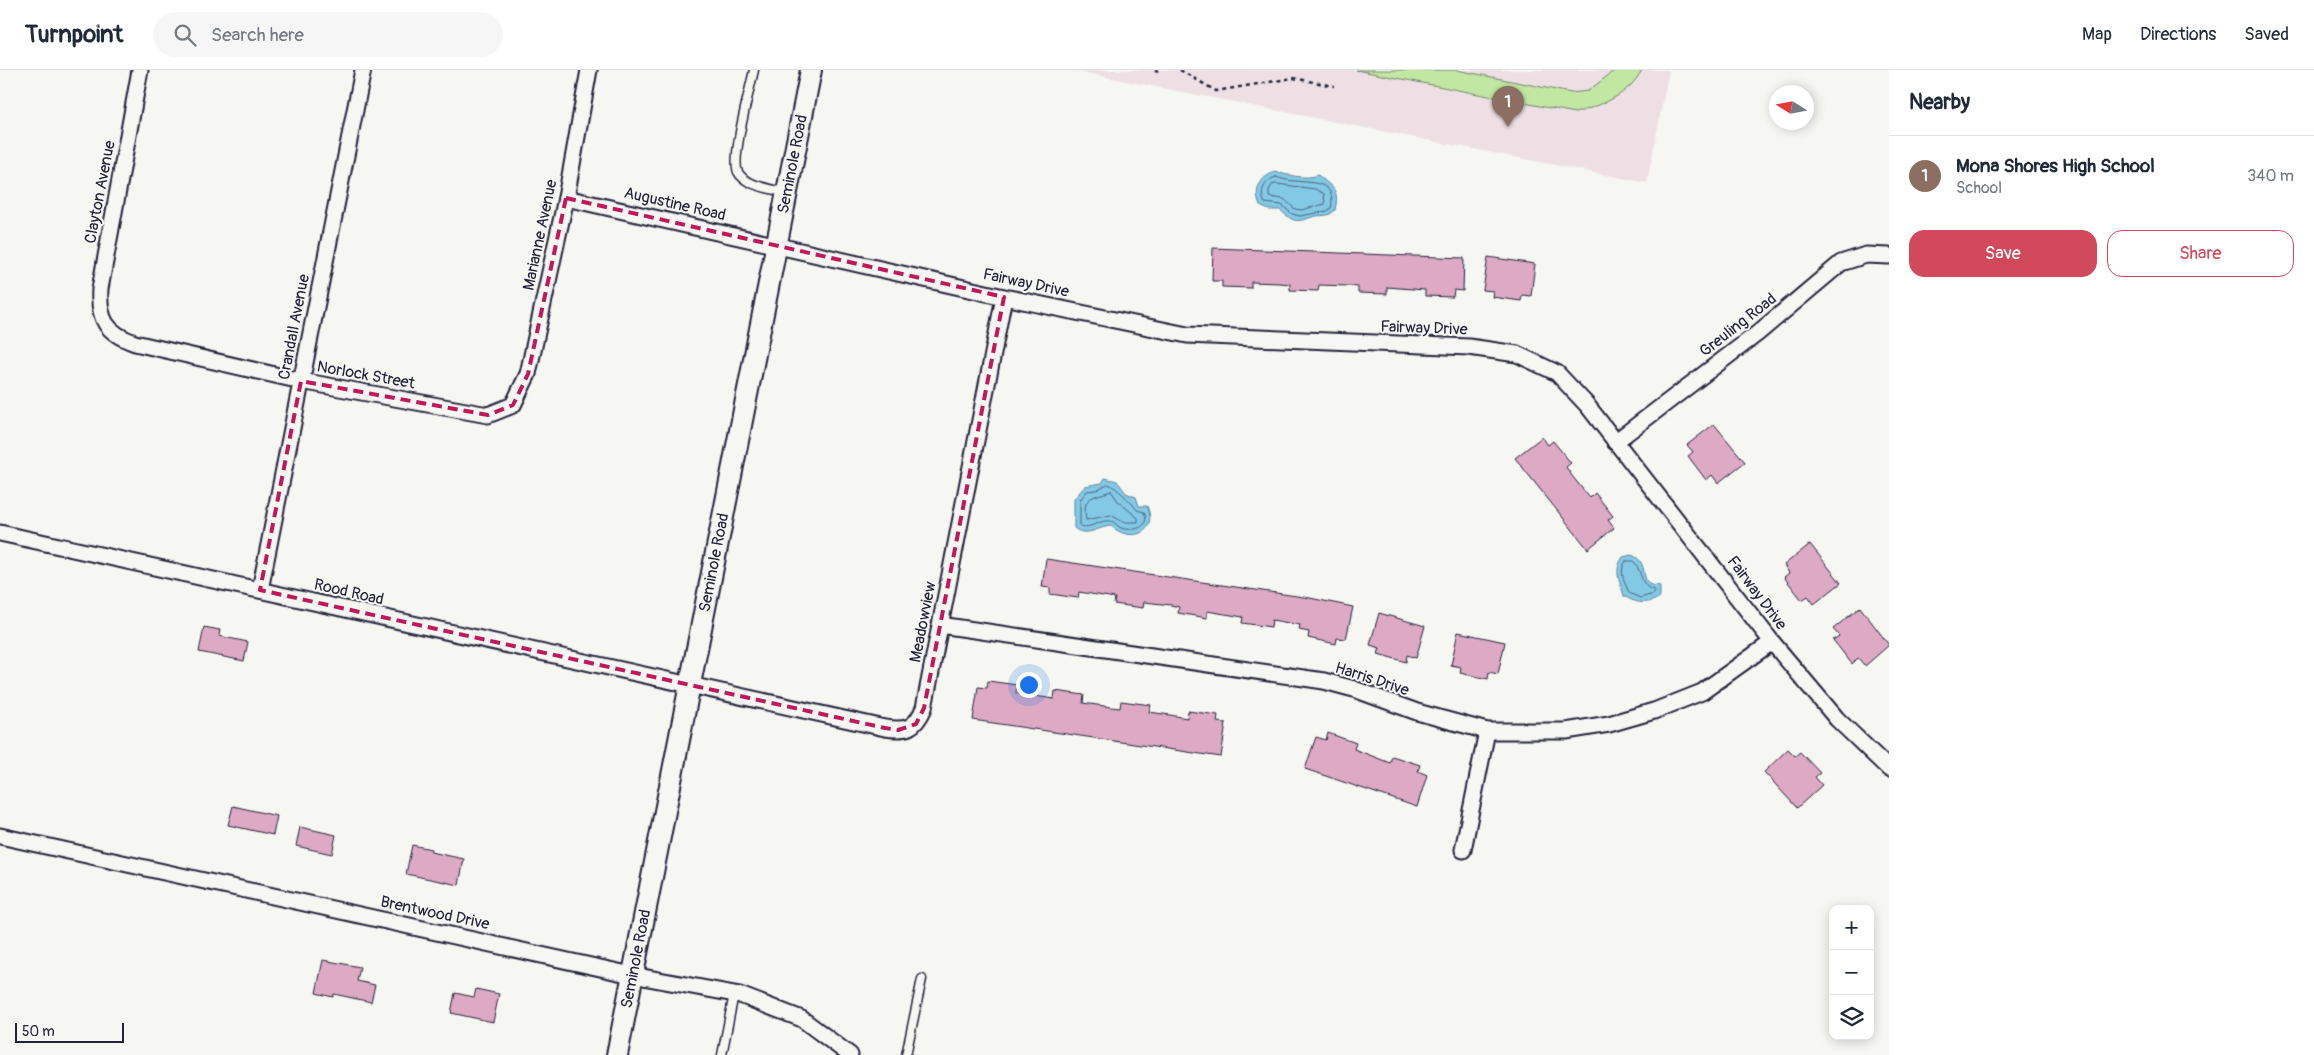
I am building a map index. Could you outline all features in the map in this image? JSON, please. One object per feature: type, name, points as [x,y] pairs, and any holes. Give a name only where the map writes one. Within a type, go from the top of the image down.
[{"type":"street","name":"Clayton Avenue","points":[[103,320],[99,305],[100,289],[140,70]]},
{"type":"street","name":"Crandall Avenue","points":[[260,590],[363,70]]},
{"type":"street","name":"Marianne Avenue","points":[[513,405],[528,374],[566,198],[589,70]]},
{"type":"street","name":"Seminole Road","points":[[617,1055],[811,70]]},
{"type":"street","name":"Augustine Road","points":[[566,198],[776,246]]},
{"type":"street","name":"Fairway Drive","points":[[776,246],[1004,297],[1187,334],[1469,347],[1517,354],[1557,373],[1587,405],[1772,642],[1837,719],[1889,770]]},
{"type":"street","name":"Greuling Road","points":[[1615,442],[1758,332],[1841,264],[1866,255],[1889,256]]},
{"type":"street","name":"Meadowview","points":[[690,686],[885,728],[898,730],[916,724],[924,708],[1004,297]]},
{"type":"street","name":"Norlock Street","points":[[103,320],[122,339],[301,381],[488,415],[513,405]]},
{"type":"street","name":"Rood Road","points":[[0,533],[690,686]]},
{"type":"street","name":"Harris Drive","points":[[940,625],[1324,682],[1354,689],[1417,712],[1487,731],[1566,731],[1609,724],[1654,711],[1702,692],[1772,642]]},
{"type":"street","points":[[1463,850],[1487,731]]},
{"type":"street","name":"Brentwood Drive","points":[[0,836],[632,976],[734,994],[802,1019],[850,1055]]},
{"type":"lane","points":[[754,70],[736,158],[738,173],[749,182],[787,193]]},
{"type":"lane","points":[[906,1055],[922,979]]},
{"type":"lane","points":[[722,1055],[734,994]]},
{"type":"path","points":[[1180,70],[1216,92],[1293,78],[1334,86]]},
{"type":"highlighted area","points":[[566,198],[1004,297],[924,708],[916,724],[898,730],[885,728],[260,590],[301,381],[488,415],[513,405],[528,374]]},
{"type":"shaded area","points":[[1070,70],[1669,70],[1647,183]]},
{"type":"green space","points":[[1356,70],[1457,70],[1571,93],[1588,91],[1615,70],[1642,70],[1622,93],[1595,107],[1575,113]]},
{"type":"water","points":[[1275,172],[1302,177],[1318,175],[1336,193],[1335,210],[1327,215],[1298,221],[1280,210],[1269,210],[1260,206],[1257,195],[1259,185],[1265,177]]},
{"type":"water","points":[[1105,478],[1117,481],[1126,493],[1136,497],[1139,506],[1147,506],[1150,516],[1149,523],[1141,533],[1134,535],[1126,534],[1111,526],[1088,532],[1079,531],[1074,528],[1074,499],[1085,486],[1102,483]]},
{"type":"water","points":[[1631,555],[1640,561],[1648,582],[1651,585],[1660,586],[1660,597],[1642,602],[1633,601],[1624,596],[1618,576],[1618,567],[1623,557]]},
{"type":"building","points":[[1213,248],[1464,258],[1463,291],[1454,290],[1453,297],[1425,296],[1425,290],[1387,287],[1387,294],[1358,293],[1358,287],[1348,286],[1319,285],[1318,291],[1290,290],[1290,284],[1280,283],[1251,282],[1251,288],[1222,287],[1222,281],[1212,281]]},
{"type":"building","points":[[1488,257],[1535,264],[1531,296],[1522,295],[1521,301],[1492,297],[1493,291],[1483,290]]},
{"type":"building","points":[[1714,424],[1745,462],[1718,483],[1712,475],[1706,480],[1688,456],[1693,452],[1687,445]]},
{"type":"building","points":[[1542,437],[1548,445],[1553,441],[1571,463],[1566,467],[1572,476],[1590,498],[1595,493],[1613,516],[1608,520],[1614,528],[1588,549],[1515,458]]},
{"type":"building","points":[[1810,544],[1841,583],[1814,604],[1808,596],[1802,600],[1784,577],[1789,573],[1784,565]]},
{"type":"building","points":[[1046,559],[1310,598],[1353,607],[1346,639],[1337,638],[1336,644],[1308,638],[1309,632],[1299,630],[1300,625],[1272,620],[1271,627],[1242,623],[1243,617],[1207,611],[1207,618],[1178,613],[1179,607],[1171,605],[1144,602],[1143,608],[1114,604],[1115,598],[1079,592],[1078,598],[1050,594],[1050,588],[1042,587]]},
{"type":"building","points":[[1860,607],[1889,645],[1865,666],[1858,658],[1852,664],[1833,640],[1839,636],[1833,629]]},
{"type":"building","points":[[1379,613],[1425,626],[1416,658],[1407,655],[1406,662],[1378,654],[1380,648],[1370,645]]},
{"type":"building","points":[[204,627],[220,630],[219,636],[248,642],[244,661],[199,652]]},
{"type":"building","points":[[1458,632],[1505,642],[1498,674],[1489,672],[1488,679],[1460,673],[1461,667],[1451,665]]},
{"type":"building","points":[[988,681],[1017,685],[1016,693],[1054,699],[1055,691],[1084,695],[1083,703],[1120,708],[1121,701],[1151,705],[1149,712],[1187,718],[1188,711],[1218,715],[1217,722],[1226,723],[1221,757],[973,720],[978,687],[987,688]]},
{"type":"building","points":[[1328,733],[1356,743],[1354,749],[1390,763],[1392,756],[1420,765],[1418,771],[1427,775],[1417,807],[1305,769],[1316,737],[1326,740]]},
{"type":"building","points":[[1788,749],[1795,756],[1800,752],[1820,773],[1815,777],[1822,785],[1797,808],[1764,772]]},
{"type":"building","points":[[233,806],[277,816],[273,835],[228,825]]},
{"type":"building","points":[[300,827],[336,835],[332,854],[296,846]]},
{"type":"building","points":[[412,845],[431,849],[431,852],[464,859],[459,885],[406,874]]},
{"type":"building","points":[[323,960],[360,967],[357,981],[375,985],[371,1002],[334,994],[333,997],[316,993]]},
{"type":"building","points":[[476,989],[499,994],[493,1022],[451,1013],[455,993],[474,997]]},
{"type":"place","name":"Mona Shores High School","points":[[1508,127]]}]
